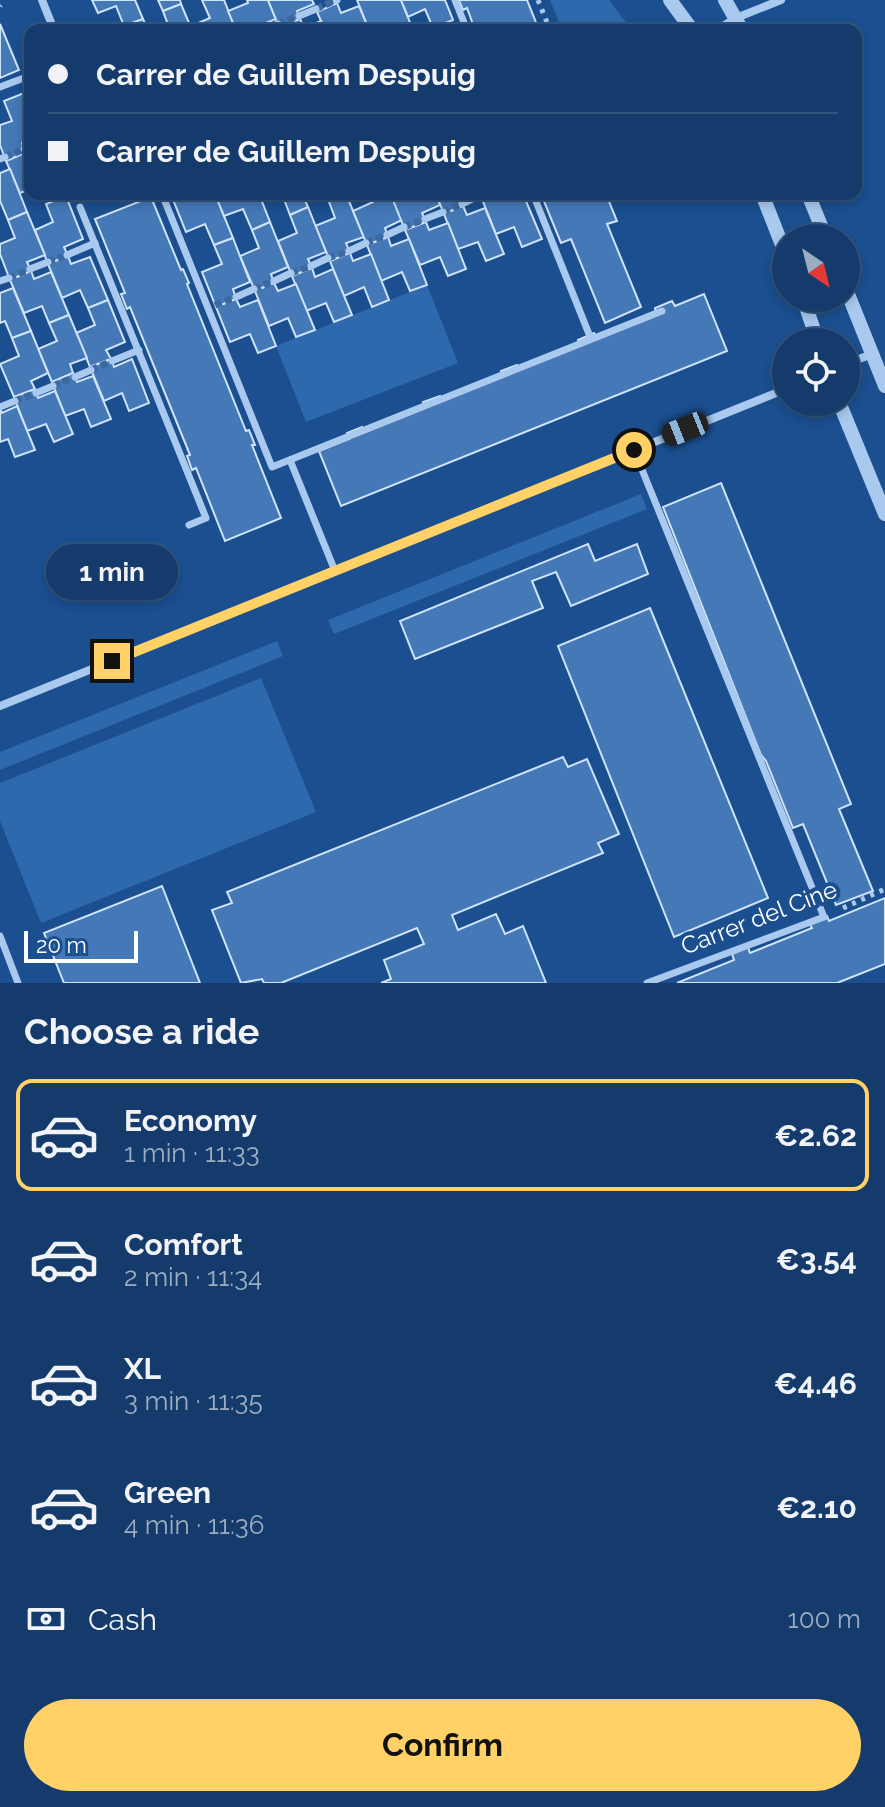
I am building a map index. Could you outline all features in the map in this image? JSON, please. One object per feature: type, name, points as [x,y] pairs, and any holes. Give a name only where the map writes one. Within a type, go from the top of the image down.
[{"type":"street","points":[[42,0],[52,24]]},
{"type":"street","points":[[455,0],[465,24]]},
{"type":"street","points":[[670,0],[688,24]]},
{"type":"street","points":[[725,0],[739,24],[781,0]]},
{"type":"street","points":[[299,16],[316,9]]},
{"type":"street","points":[[0,87],[24,78]]},
{"type":"street","points":[[166,200],[212,307],[272,467],[662,311]]},
{"type":"street","points":[[462,204],[470,200]]},
{"type":"street","points":[[535,200],[591,339]]},
{"type":"street","points":[[764,200],[774,224]]},
{"type":"street","points":[[810,200],[820,224]]},
{"type":"street","points":[[80,207],[206,518],[189,525]]},
{"type":"street","points":[[425,219],[443,212]]},
{"type":"street","points":[[387,235],[404,227]]},
{"type":"street","points":[[67,255],[95,243]]},
{"type":"street","points":[[349,251],[366,243]]},
{"type":"street","points":[[311,266],[328,258]]},
{"type":"street","points":[[30,269],[48,262]]},
{"type":"street","points":[[274,281],[291,273]]},
{"type":"street","points":[[0,281],[9,278]]},
{"type":"street","points":[[236,297],[254,289]]},
{"type":"street","points":[[855,312],[885,386]]},
{"type":"street","points":[[112,361],[139,350]]},
{"type":"street","points":[[860,359],[872,354]]},
{"type":"street","points":[[75,377],[91,370]]},
{"type":"street","points":[[36,393],[53,386]]},
{"type":"street","points":[[0,706],[772,395]]},
{"type":"street","points":[[0,407],[15,401]]},
{"type":"street","points":[[845,416],[885,514]]},
{"type":"street","points":[[634,450],[824,917]]},
{"type":"street","points":[[290,460],[335,571]]},
{"type":"street","name":"Carrer del Cine","points":[[647,983],[824,917]]},
{"type":"street","points":[[0,936],[18,983]]},
{"type":"path","points":[[538,0],[548,24]]},
{"type":"path","name":"Carrer del Cine","points":[[824,917],[885,889]]},
{"type":"shaded area","points":[[550,0],[609,0],[627,24],[560,24]]},
{"type":"shaded area","points":[[427,285],[458,363],[306,422],[276,346]]},
{"type":"shaded area","points":[[641,494],[647,509],[334,634],[328,620]]},
{"type":"shaded area","points":[[277,641],[283,656],[0,770],[0,752]]},
{"type":"shaded area","points":[[261,678],[316,812],[41,923],[0,821],[0,783]]},
{"type":"building","points":[[92,0],[135,0],[143,19],[123,24],[116,6],[98,13]]},
{"type":"building","points":[[158,0],[180,0],[181,4],[163,11]]},
{"type":"building","points":[[202,0],[224,0],[234,24],[196,24],[210,18]]},
{"type":"building","points":[[247,0],[268,0],[276,19],[263,24],[233,24],[228,11],[248,3]]},
{"type":"building","points":[[268,0],[312,0],[314,4],[297,11],[300,19],[278,24]]},
{"type":"building","points":[[357,0],[401,0],[411,24],[389,24],[367,24]]},
{"type":"building","points":[[401,0],[445,0],[453,20],[431,24],[425,9],[408,17]]},
{"type":"building","points":[[459,0],[527,0],[537,24],[473,24],[467,8],[463,10]]},
{"type":"building","points":[[337,3],[341,13],[359,6],[366,24],[322,24],[317,12]]},
{"type":"building","points":[[181,4],[189,24],[168,24],[163,11]]},
{"type":"building","points":[[0,24],[19,70],[0,78]]},
{"type":"building","points":[[24,93],[24,153],[6,161],[0,145],[0,125],[12,121],[4,101]]},
{"type":"building","points":[[24,153],[24,191],[20,193],[6,161]]},
{"type":"building","points":[[10,169],[27,212],[8,220],[0,201],[0,173]]},
{"type":"building","points":[[68,200],[83,239],[64,247],[68,256],[48,264],[35,230],[53,222],[46,204]]},
{"type":"building","points":[[143,200],[152,200],[189,283],[246,431],[249,430],[281,518],[225,541],[196,468],[192,470],[187,456],[190,455],[130,307],[127,309],[121,294],[125,293],[95,219]]},
{"type":"building","points":[[173,200],[217,200],[233,238],[214,245],[205,224],[186,232]]},
{"type":"building","points":[[217,200],[261,200],[270,222],[252,230],[243,209],[224,216]]},
{"type":"building","points":[[284,200],[305,200],[308,207],[290,215]]},
{"type":"building","points":[[328,200],[349,200],[364,237],[346,243],[350,253],[330,261],[315,226],[335,218]]},
{"type":"building","points":[[393,200],[438,200],[440,205],[422,213],[426,222],[405,230]]},
{"type":"building","points":[[394,200],[402,220],[385,228],[388,237],[367,245],[353,211],[373,202]]},
{"type":"building","points":[[438,200],[460,200],[463,206],[444,214]]},
{"type":"building","points":[[482,200],[526,200],[542,239],[522,247],[514,227],[496,234]]},
{"type":"building","points":[[543,200],[608,200],[617,221],[607,224],[641,307],[605,323],[571,239],[561,243]]},
{"type":"building","points":[[463,206],[467,215],[485,208],[504,254],[486,261],[478,242],[458,249],[444,214]]},
{"type":"building","points":[[308,207],[326,252],[308,259],[312,268],[292,276],[278,241],[297,233],[290,215]]},
{"type":"building","points":[[27,212],[45,255],[27,262],[31,271],[10,280],[0,254],[0,244],[15,238],[8,220]]},
{"type":"building","points":[[270,222],[288,267],[271,274],[274,283],[255,291],[240,256],[259,248],[252,230]]},
{"type":"building","points":[[426,222],[429,230],[448,223],[466,269],[448,276],[440,257],[420,265],[405,230]]},
{"type":"building","points":[[388,237],[391,246],[409,239],[427,285],[410,291],[402,272],[381,281],[367,245]]},
{"type":"building","points":[[233,238],[250,282],[233,289],[236,299],[216,307],[202,272],[222,264],[214,245]]},
{"type":"building","points":[[350,253],[353,261],[371,254],[389,300],[372,307],[364,287],[344,296],[330,261]]},
{"type":"building","points":[[68,256],[71,264],[90,257],[108,300],[88,308],[80,290],[62,298],[48,264]]},
{"type":"building","points":[[312,268],[315,277],[333,269],[352,315],[334,322],[326,303],[306,311],[292,276]]},
{"type":"building","points":[[31,271],[34,279],[51,272],[69,315],[49,323],[42,306],[24,313],[10,280]]},
{"type":"building","points":[[274,283],[278,291],[296,284],[315,330],[296,337],[288,318],[269,326],[255,291]]},
{"type":"building","points":[[13,288],[31,331],[12,338],[5,321],[0,323],[0,293]]},
{"type":"building","points":[[704,294],[727,351],[341,506],[319,451],[349,439],[347,433],[362,427],[365,432],[425,408],[423,402],[440,396],[442,400],[503,376],[501,371],[517,365],[519,369],[580,345],[578,340],[594,333],[597,338],[656,313],[655,308],[672,301],[675,306]]},
{"type":"building","points":[[236,299],[240,307],[258,300],[276,346],[258,353],[250,334],[230,342],[216,307]]},
{"type":"building","points":[[108,300],[125,342],[106,350],[111,359],[90,367],[76,333],[95,325],[88,308]]},
{"type":"building","points":[[69,315],[87,358],[70,364],[73,373],[52,382],[38,349],[57,341],[49,323]]},
{"type":"building","points":[[31,331],[48,373],[31,381],[35,389],[14,397],[0,364],[19,356],[12,338]]},
{"type":"building","points":[[111,359],[114,367],[132,359],[149,403],[129,411],[122,393],[104,401],[90,367]]},
{"type":"building","points":[[73,373],[77,382],[93,376],[111,419],[91,427],[84,409],[65,416],[52,382]]},
{"type":"building","points":[[35,389],[38,398],[55,391],[73,434],[54,442],[46,424],[27,431],[14,397]]},
{"type":"building","points":[[17,406],[35,450],[15,457],[8,439],[0,442],[0,409],[2,413]]},
{"type":"building","points":[[721,483],[851,804],[839,809],[873,891],[836,905],[803,824],[793,828],[761,755],[663,507]]},
{"type":"building","points":[[588,544],[595,561],[637,544],[648,574],[571,606],[556,572],[532,581],[543,608],[415,659],[400,621]]},
{"type":"building","points":[[650,608],[768,898],[674,937],[558,646]]},
{"type":"building","points":[[563,757],[568,767],[587,759],[619,834],[598,843],[603,853],[452,915],[458,930],[496,914],[505,934],[523,926],[546,983],[381,983],[391,979],[384,960],[424,944],[417,928],[281,983],[264,983],[262,979],[241,983],[212,910],[232,903],[227,892]]},
{"type":"building","points":[[162,886],[200,983],[64,983],[44,933]]},
{"type":"building","points":[[885,898],[885,964],[837,983],[677,983],[734,960],[732,954],[748,947],[750,953],[812,928],[809,923],[827,916],[829,921]]},
{"type":"tunnel","points":[[316,9],[336,0]]},
{"type":"tunnel","points":[[278,24],[299,16]]},
{"type":"tunnel","points":[[5,157],[24,149]]},
{"type":"tunnel","points":[[443,212],[462,204]]},
{"type":"tunnel","points":[[404,227],[425,219]]},
{"type":"tunnel","points":[[366,243],[387,235]]},
{"type":"tunnel","points":[[328,258],[349,251]]},
{"type":"tunnel","points":[[48,262],[67,255]]},
{"type":"tunnel","points":[[291,273],[311,266]]},
{"type":"tunnel","points":[[9,278],[30,269]]},
{"type":"tunnel","points":[[254,289],[274,281]]},
{"type":"tunnel","points":[[215,305],[236,297]]},
{"type":"tunnel","points":[[91,370],[112,361]]},
{"type":"tunnel","points":[[53,386],[75,377]]},
{"type":"tunnel","points":[[15,401],[36,393]]},
{"type":"route","points":[[112,661],[634,450]]}]
